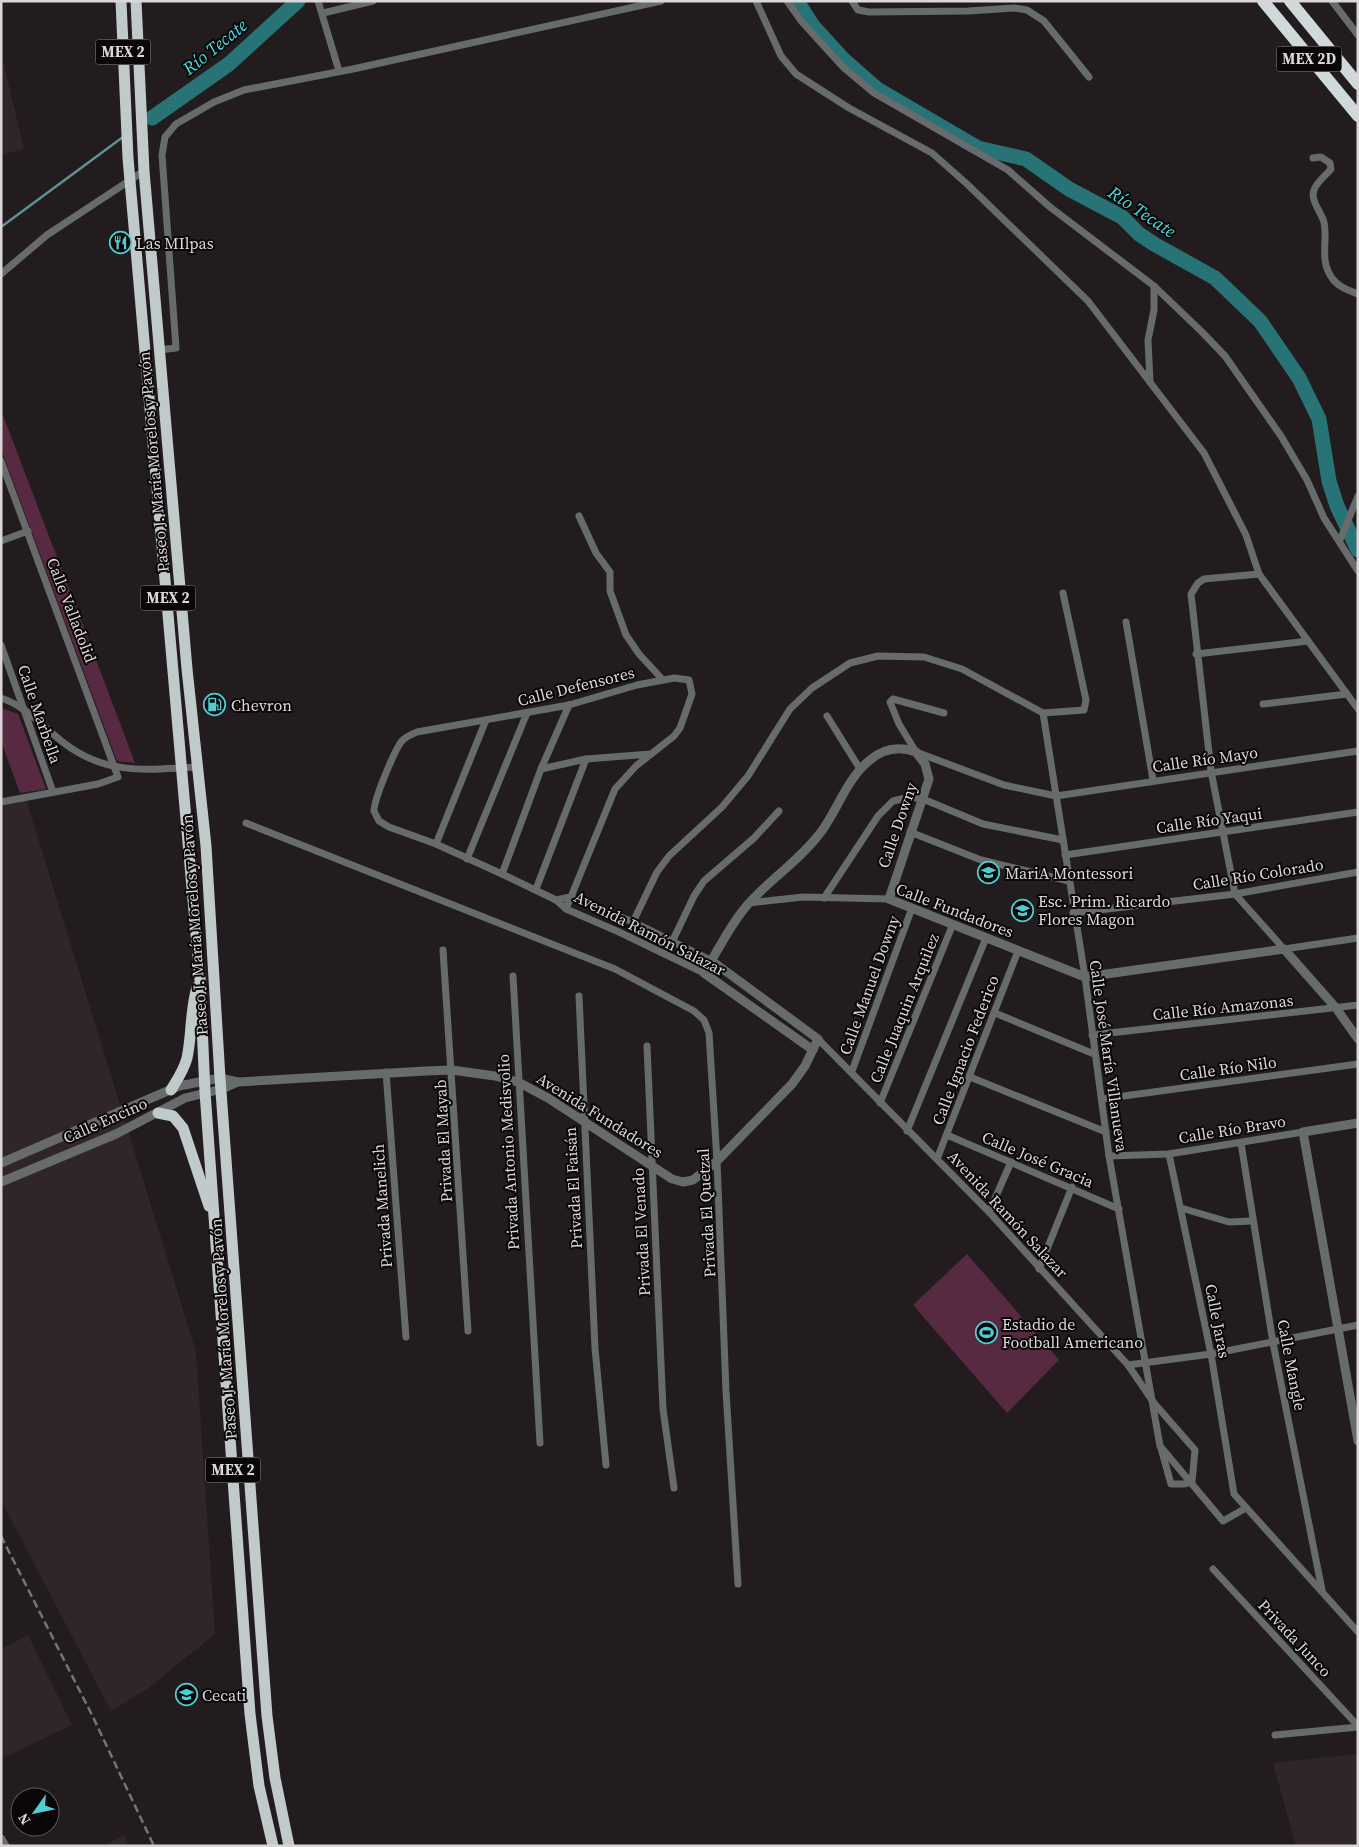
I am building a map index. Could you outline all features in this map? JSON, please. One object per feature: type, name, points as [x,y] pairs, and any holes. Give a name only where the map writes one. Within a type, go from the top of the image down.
[{"type":"highway","name":"Paseo J. María Morelos y Pavón","points":[[121,1],[124,103],[128,158],[200,978],[205,1080],[250,1714],[259,1786],[273,1846]]},
{"type":"highway","name":"Paseo J. María Morelos y Pavón","points":[[136,1],[139,98],[144,171],[197,767],[206,846],[221,1084],[267,1716],[275,1778],[289,1846]]},
{"type":"highway","name":"MEX 2D","points":[[1263,1],[1358,116]]},
{"type":"highway","name":"MEX 2D","points":[[1290,1],[1358,84]]},
{"type":"highway","points":[[170,1090],[184,1067],[187,1056],[193,1000],[200,978]]},
{"type":"highway","points":[[158,1113],[173,1116],[182,1128],[215,1223]]},
{"type":"street","points":[[318,1],[339,72]]},
{"type":"street","points":[[323,13],[373,1]]},
{"type":"street","points":[[160,350],[176,348],[162,155],[165,137],[170,129],[200,109],[230,94],[260,86],[339,72],[661,1]]},
{"type":"street","points":[[756,1],[781,56],[796,74],[849,108],[932,153],[1088,301],[1204,453],[1246,535],[1260,574],[1358,709]]},
{"type":"street","points":[[787,1],[802,22],[844,67],[874,93],[1008,170],[1050,207],[1154,286],[1202,332],[1241,378],[1281,436],[1307,480],[1324,518],[1340,540],[1358,571]]},
{"type":"street","points":[[852,1],[858,10],[869,12],[968,11],[1014,8],[1027,10],[1044,22],[1090,77]]},
{"type":"street","points":[[1332,1],[1358,34]]},
{"type":"street","points":[[1313,158],[1320,157],[1330,163],[1331,169],[1314,189],[1313,198],[1327,236],[1323,254],[1336,284],[1358,294]]},
{"type":"street","points":[[1,274],[47,235],[144,171]]},
{"type":"street","points":[[1150,382],[1148,340],[1154,310],[1154,286]]},
{"type":"street","name":"Calle Valladolid","points":[[1,461],[117,769]]},
{"type":"street","points":[[1340,540],[1358,496]]},
{"type":"street","points":[[579,516],[596,554],[610,572],[612,599],[626,635],[639,654],[663,680]]},
{"type":"street","points":[[1,541],[28,531]]},
{"type":"street","points":[[1260,574],[1204,579],[1194,590],[1191,604],[1211,772],[1235,894],[1336,1008],[1358,1039]]},
{"type":"street","points":[[633,922],[657,872],[670,856],[722,807],[748,776],[790,709],[812,688],[850,663],[892,655],[934,659],[962,669],[1043,713],[1081,711],[1086,706],[1063,593]]},
{"type":"street","points":[[1126,622],[1153,780]]},
{"type":"street","points":[[1196,654],[1308,641]]},
{"type":"street","name":"Calle Marbella","points":[[1,645],[53,792]]},
{"type":"street","name":"Calle Defensores","points":[[389,828],[376,815],[374,806],[399,746],[411,735],[425,729],[569,705],[600,694],[679,677],[689,680],[692,694],[680,728],[674,736],[651,754]]},
{"type":"street","points":[[1263,704],[1347,694]]},
{"type":"street","points":[[1,698],[24,709],[70,747],[98,762],[117,769],[197,767]]},
{"type":"street","name":"Calle Downy","points":[[889,899],[910,832],[928,787],[928,772],[925,764],[916,752],[890,704],[893,699],[922,705],[944,713]]},
{"type":"street","points":[[502,874],[541,769],[569,705]]},
{"type":"street","points":[[467,859],[527,713]]},
{"type":"street","name":"Calle José María Villanueva","points":[[1043,713],[1073,913],[1085,977],[1109,1156],[1154,1403]]},
{"type":"street","points":[[827,716],[860,769]]},
{"type":"street","points":[[436,844],[486,720]]},
{"type":"street","points":[[704,973],[749,903],[807,849],[831,818],[860,769],[869,760],[887,750],[902,748],[1004,785],[1056,796]]},
{"type":"street","name":"Calle Río Mayo","points":[[1056,796],[1358,750]]},
{"type":"street","points":[[541,769],[586,759],[651,754]]},
{"type":"street","points":[[566,909],[612,796],[624,778],[651,754]]},
{"type":"street","points":[[536,889],[586,759]]},
{"type":"street","points":[[1,802],[111,780],[118,777],[117,769]]},
{"type":"street","points":[[824,898],[886,806],[904,797],[923,799],[983,824],[1063,840]]},
{"type":"street","points":[[672,942],[694,896],[704,881],[722,863],[743,848],[779,811]]},
{"type":"street","name":"Calle Río Yaqui","points":[[1065,855],[1358,812]]},
{"type":"street","name":"Privada El Quetzal","points":[[246,823],[615,969],[694,1011],[704,1020],[710,1033],[726,1391],[738,1584]]},
{"type":"street","name":"Avenida Ramón Salazar","points":[[389,828],[436,844],[536,889],[556,900],[566,909],[704,973],[813,1050],[832,1054]]},
{"type":"street","points":[[910,832],[981,860],[1069,881]]},
{"type":"street","name":"Calle Río Colorado","points":[[1073,913],[1235,894],[1358,872]]},
{"type":"street","name":"Avenida Ramón Salazar","points":[[556,900],[570,897],[633,922],[712,961],[818,1039],[852,1071],[880,1103],[989,1212],[1128,1365],[1154,1403],[1195,1450],[1192,1482],[1171,1484],[1160,1446],[1154,1403]]},
{"type":"street","name":"Calle Fundadores","points":[[749,903],[824,898],[889,899],[1085,977]]},
{"type":"street","name":"Calle Manuel Downy","points":[[852,1071],[912,908]]},
{"type":"street","name":"Calle Juaquin Arquilez","points":[[880,1103],[953,924]]},
{"type":"street","points":[[908,1131],[986,938]]},
{"type":"street","points":[[1085,977],[1358,938]]},
{"type":"street","name":"Privada El Mayab","points":[[443,950],[468,1331]]},
{"type":"street","name":"Calle Ignacio Federico","points":[[938,1159],[1018,951]]},
{"type":"street","name":"Privada Antonio Medisvolio","points":[[513,976],[540,1443]]},
{"type":"street","name":"Privada El Faisán","points":[[579,996],[595,1348],[606,1465]]},
{"type":"street","name":"Calle Río Amazonas","points":[[1092,1035],[1358,1005]]},
{"type":"street","points":[[995,1013],[1094,1054]]},
{"type":"street","name":"Avenida Fundadores","points":[[221,1084],[386,1072],[452,1070],[495,1076],[518,1082],[584,1120],[672,1179],[683,1182],[698,1177],[717,1162],[792,1084],[818,1039]]},
{"type":"street","name":"Privada El Venado","points":[[648,1046],[663,1409],[674,1488]]},
{"type":"street","name":"Calle Río Nilo","points":[[1102,1099],[1358,1064]]},
{"type":"street","name":"Privada Manelich","points":[[386,1072],[406,1337]]},
{"type":"street","points":[[970,1077],[1106,1132]]},
{"type":"street","name":"Calle Encino","points":[[1,1163],[170,1090],[205,1080],[221,1084]]},
{"type":"street","name":"Calle Encino","points":[[1,1182],[221,1084]]},
{"type":"street","name":"Calle Río Bravo","points":[[1109,1156],[1169,1154],[1358,1123]]},
{"type":"street","points":[[1303,1132],[1358,1441]]},
{"type":"street","name":"Calle José Gracia","points":[[947,1135],[1072,1187],[1119,1209]]},
{"type":"street","name":"Calle Mangle","points":[[1241,1143],[1273,1343],[1322,1591]]},
{"type":"street","name":"Calle Jaras","points":[[1169,1154],[1211,1354],[1234,1494],[1246,1508]]},
{"type":"street","points":[[989,1212],[1011,1162]]},
{"type":"street","points":[[1039,1269],[1072,1187]]},
{"type":"street","points":[[1181,1208],[1229,1222],[1253,1221]]},
{"type":"street","points":[[1128,1365],[1211,1354],[1358,1325]]},
{"type":"street","points":[[1160,1446],[1223,1521],[1246,1508],[1358,1632]]},
{"type":"street","name":"Privada Junco","points":[[1213,1569],[1358,1726]]},
{"type":"street","points":[[1275,1734],[1358,1726]]},
{"type":"street","points":[[1,1839],[5,1846]]},
{"type":"shaded area","points":[[1,52],[24,149],[1,155]]},
{"type":"shaded area","points":[[1,410],[135,763],[117,761],[1,449]]},
{"type":"shaded area","points":[[1,708],[18,714],[46,789],[20,793],[1,741]]},
{"type":"shaded area","points":[[26,799],[196,1352],[215,1634],[147,1689],[111,1711],[1,1500],[1,804]]},
{"type":"shaded area","name":"Estadio de Football Americano","points":[[967,1254],[1059,1360],[1007,1413],[913,1305]]},
{"type":"shaded area","points":[[28,1635],[72,1725],[1,1759],[1,1649]]},
{"type":"shaded area","points":[[1358,1754],[1358,1846],[1296,1846],[1273,1763]]},
{"type":"shaded area","points":[[124,1835],[129,1846],[103,1846]]},
{"type":"waterway","name":"Río Tecate","points":[[152,118],[229,64],[298,1]]},
{"type":"waterway","name":"Río Tecate","points":[[797,1],[813,26],[844,60],[877,89],[978,148],[1026,159],[1069,189],[1122,217],[1139,234],[1154,244],[1215,278],[1260,321],[1299,378],[1319,419],[1329,481],[1337,506],[1358,550]]},
{"type":"waterway","points":[[145,123],[152,118]]},
{"type":"waterway","name":"Río Tecate","points":[[1,227],[123,137]]},
{"type":"railway","points":[[1,1536],[93,1717],[154,1846]]},
{"type":"place","name":"Las MIlpas","points":[[120,243]]},
{"type":"place","name":"Chevron","points":[[215,705]]},
{"type":"place","name":"MariA Montessori","points":[[989,873]]},
{"type":"place","name":"Esc. Prim. Ricardo Flores Magon","points":[[1022,910]]},
{"type":"place","name":"Estadio de Football Americano","points":[[986,1333]]},
{"type":"place","name":"Cecati","points":[[186,1695]]}]
